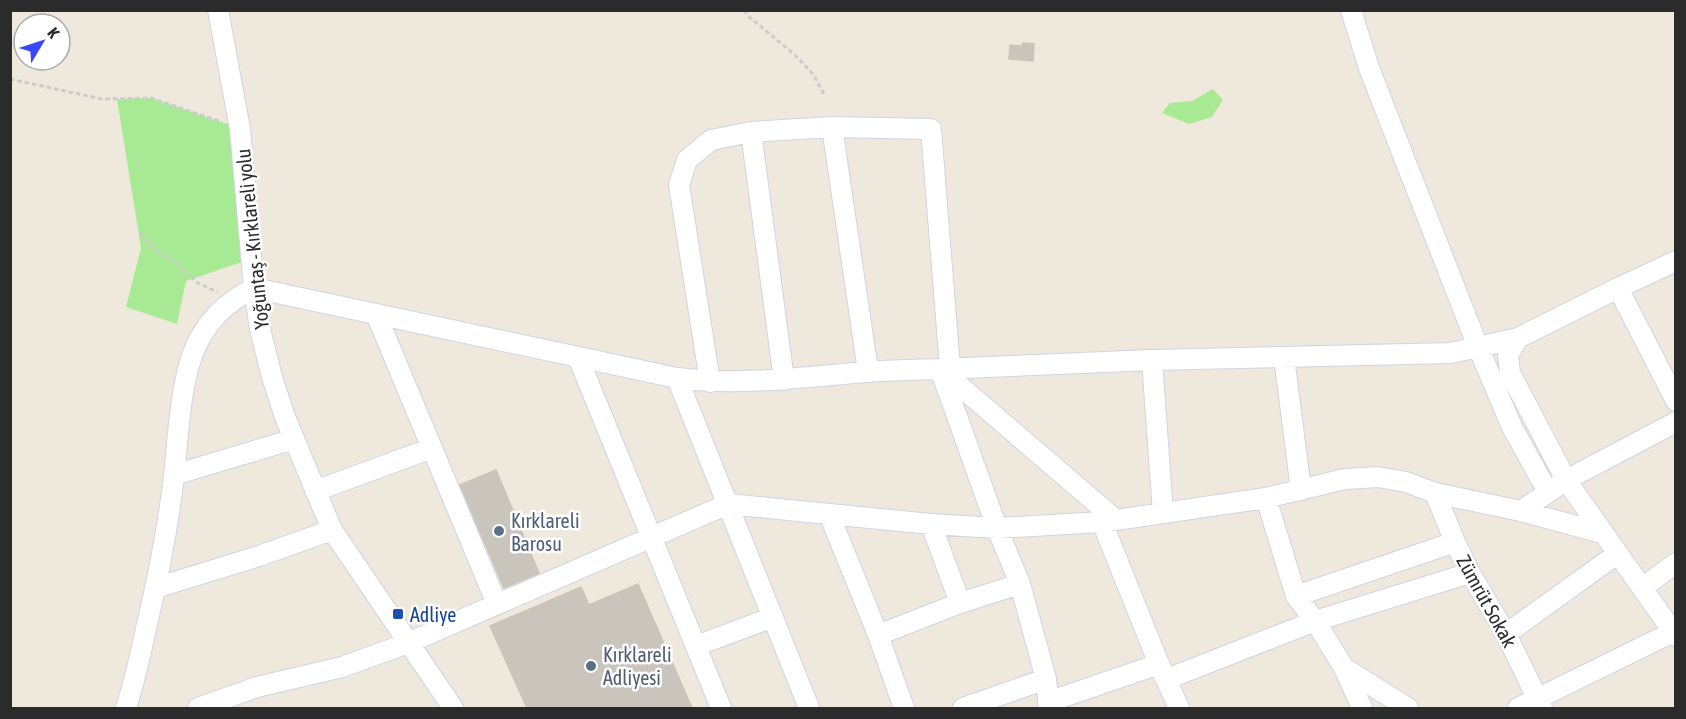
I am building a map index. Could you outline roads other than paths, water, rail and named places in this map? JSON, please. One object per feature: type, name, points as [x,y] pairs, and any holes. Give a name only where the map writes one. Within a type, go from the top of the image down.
[{"type":"street","name":"Yoğuntaş - Kırklareli yolu","points":[[218,10],[240,129],[254,288],[260,329],[272,377],[294,439],[332,530],[453,708]]},
{"type":"street","points":[[1351,10],[1369,68],[1478,347],[1512,427],[1548,492]]},
{"type":"street","points":[[832,127],[868,371]]},
{"type":"street","points":[[710,382],[679,185],[687,160],[711,140],[751,132],[832,127],[931,129],[945,369],[997,528],[1020,584],[1046,679],[1048,705],[1163,671],[1470,573]]},
{"type":"street","points":[[751,132],[784,380]]},
{"type":"street","points":[[126,708],[138,668],[155,588],[174,475],[187,375],[194,352],[219,312],[232,300],[254,288],[677,378],[710,382],[784,380],[868,371],[1152,360],[1451,353],[1518,339],[1676,261]]},
{"type":"street","points":[[1618,288],[1676,401]]},
{"type":"street","points":[[376,314],[497,604]]},
{"type":"street","points":[[1518,339],[1508,355],[1510,373],[1566,480],[1674,634],[1540,704],[1518,708]]},
{"type":"street","points":[[578,357],[721,708]]},
{"type":"street","points":[[1284,357],[1301,490]]},
{"type":"street","points":[[1152,360],[1163,513]]},
{"type":"street","points":[[945,369],[1109,521],[1163,671],[1179,708]]},
{"type":"street","points":[[677,378],[810,708]]},
{"type":"street","points":[[1521,511],[1566,480],[1676,422]]},
{"type":"street","points":[[174,475],[294,439]]},
{"type":"street","points":[[315,491],[432,448]]},
{"type":"street","points":[[198,708],[257,687],[342,667],[408,643],[728,504],[931,524],[997,528],[1109,521],[1266,498],[1345,479],[1378,477],[1406,482],[1435,493],[1521,511],[1602,533]]},
{"type":"street","name":"Zümrüt Sokak","points":[[1435,493],[1470,573],[1506,634],[1540,704]]},
{"type":"street","points":[[1266,498],[1296,597],[1315,621],[1344,668],[1362,708]]},
{"type":"street","points":[[829,514],[878,635],[904,708]]},
{"type":"street","points":[[931,524],[960,603]]},
{"type":"street","points":[[155,588],[259,556],[332,530]]},
{"type":"street","points":[[1296,597],[1455,542]]},
{"type":"street","points":[[1506,634],[1617,554]]},
{"type":"street","points":[[1642,588],[1676,563]]},
{"type":"street","points":[[878,635],[960,603],[1020,584]]},
{"type":"street","points":[[696,646],[773,617]]},
{"type":"street","points":[[1344,668],[1408,708]]},
{"type":"street","points":[[963,708],[1046,679]]},
{"type":"place","name":"Kırklareli Barosu","points":[[499,531]]},
{"type":"place","name":"Adliye","points":[[398,614]]},
{"type":"place","name":"Kırklareli Adliyesi","points":[[591,666]]}]
